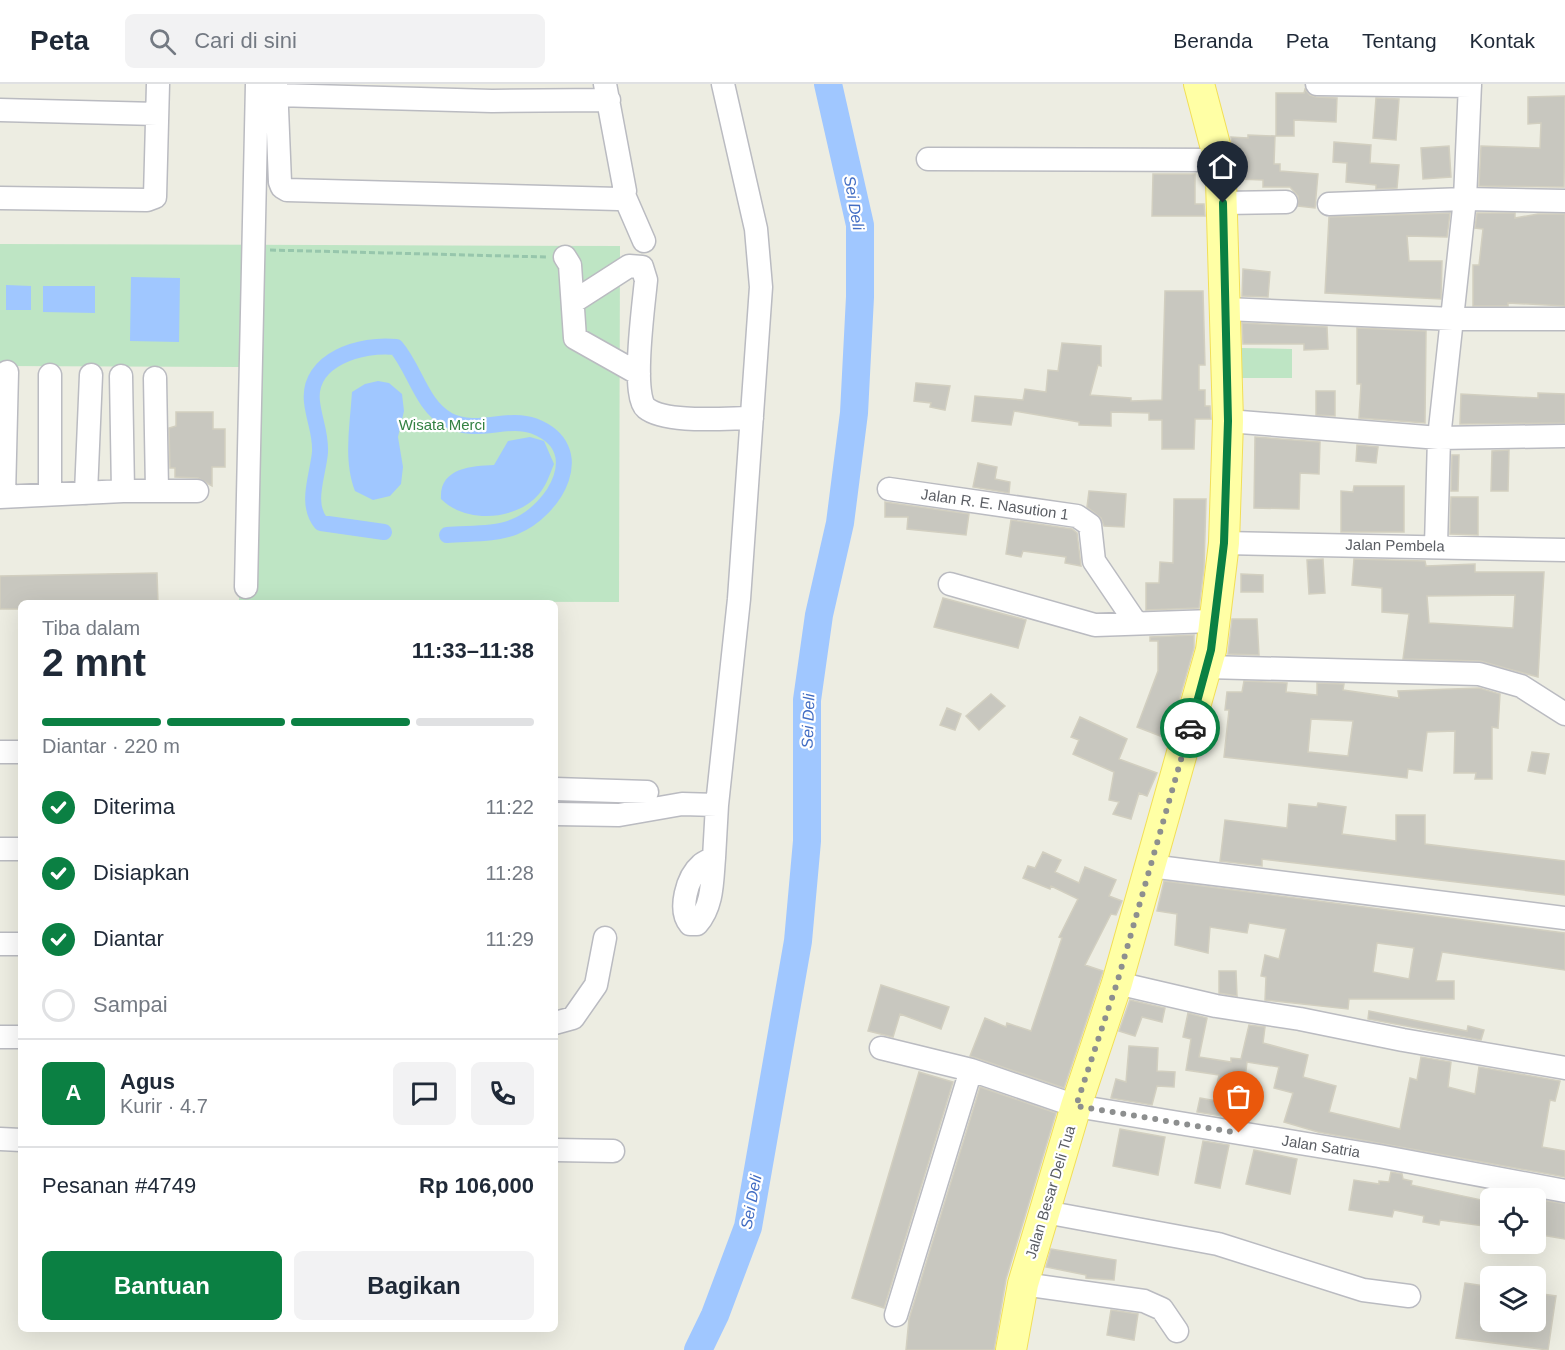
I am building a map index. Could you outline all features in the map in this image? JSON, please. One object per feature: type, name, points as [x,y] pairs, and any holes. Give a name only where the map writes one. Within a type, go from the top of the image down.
[{"type":"main road","name":"Jalan Besar Deli Tua","points":[[1011,1350],[1023,1284],[1076,1106],[1117,983],[1207,667],[1224,543],[1228,421],[1223,203],[1219,160],[1199,84]]},
{"type":"street","points":[[0,198],[152,200],[157,187],[158,84]]},
{"type":"street","points":[[714,858],[717,805],[739,599],[761,287],[760,253],[723,84]]},
{"type":"street","points":[[1317,84],[1470,85],[1464,199],[1439,438],[1436,545]]},
{"type":"street","points":[[270,88],[492,101],[607,92],[624,195],[644,241]]},
{"type":"street","points":[[270,88],[280,182],[286,189],[618,199],[624,195]]},
{"type":"street","points":[[246,587],[254,220],[270,88]]},
{"type":"street","points":[[0,110],[157,114]]},
{"type":"street","points":[[928,159],[1219,160]]},
{"type":"street","points":[[1329,204],[1464,199],[1565,201]]},
{"type":"street","points":[[1223,203],[1286,202]]},
{"type":"street","points":[[565,257],[570,266],[573,334],[578,342],[639,374]]},
{"type":"street","points":[[573,302],[628,266],[642,267],[646,280],[639,374],[641,402],[652,412],[663,416],[714,419],[752,418]]},
{"type":"street","points":[[1226,309],[1453,319],[1565,319]]},
{"type":"street","points":[[7,372],[2,497],[86,492],[197,491]]},
{"type":"street","points":[[50,375],[50,494]]},
{"type":"street","points":[[86,492],[91,375]]},
{"type":"street","points":[[122,376],[123,491]]},
{"type":"street","points":[[155,378],[157,490]]},
{"type":"street","points":[[1228,421],[1439,438],[1565,436]]},
{"type":"street","name":"Jalan R. E. Nasution 1","points":[[889,489],[1077,516],[1090,525],[1094,561],[1136,623]]},
{"type":"street","name":"Jalan Pembela","points":[[1224,543],[1436,545],[1565,550]]},
{"type":"street","points":[[950,584],[1095,625],[1213,621]]},
{"type":"street","points":[[1207,667],[1479,674],[1521,686],[1565,714]]},
{"type":"street","points":[[0,752],[18,752]]},
{"type":"street","points":[[558,789],[647,792]]},
{"type":"street","points":[[601,790],[601,814]]},
{"type":"street","points":[[558,814],[620,814],[682,804],[717,805]]},
{"type":"street","points":[[0,849],[18,849]]},
{"type":"street","points":[[1150,866],[1565,918]]},
{"type":"street","points":[[558,1022],[573,1018],[596,985],[605,938]]},
{"type":"street","points":[[0,944],[18,944]]},
{"type":"street","points":[[1117,983],[1216,1006],[1300,1019],[1403,1040],[1565,1068]]},
{"type":"street","points":[[0,1037],[18,1037]]},
{"type":"street","name":"Jalan Satria","points":[[881,1048],[971,1070],[1076,1106],[1379,1156],[1565,1191]]},
{"type":"street","points":[[896,1315],[971,1070]]},
{"type":"street","points":[[0,1140],[18,1140]]},
{"type":"street","points":[[558,1150],[613,1151]]},
{"type":"street","points":[[1045,1212],[1218,1244],[1363,1290],[1409,1296]]},
{"type":"street","points":[[1023,1284],[1144,1301],[1162,1309],[1177,1331]]},
{"type":"path","points":[[254,249],[565,257]]},
{"type":"green space","name":"Wisata Merci","points":[[0,244],[620,246],[619,602],[239,600],[240,367],[0,366]]},
{"type":"green space","points":[[1240,348],[1292,349],[1292,378],[1240,378]]},
{"type":"water","points":[[131,277],[180,278],[179,342],[130,341]]},
{"type":"water","points":[[6,285],[31,286],[31,310],[6,310]]},
{"type":"water","points":[[43,286],[95,286],[95,313],[43,312]]},
{"type":"water","points":[[378,381],[389,383],[402,394],[404,411],[398,437],[403,467],[401,484],[390,496],[373,500],[355,491],[349,467],[348,442],[352,392],[365,384]]},
{"type":"water","points":[[530,437],[544,441],[554,464],[544,487],[529,503],[518,510],[504,514],[477,516],[451,507],[441,499],[445,481],[451,475],[467,468],[494,465],[508,441]]},
{"type":"building","points":[[1305,89],[1310,95],[1316,97],[1337,98],[1336,122],[1294,120],[1294,136],[1276,136],[1276,93],[1304,93]]},
{"type":"building","points":[[1565,96],[1564,187],[1479,186],[1481,146],[1540,148],[1541,123],[1528,124],[1528,97]]},
{"type":"building","points":[[1376,98],[1399,99],[1396,140],[1373,138]]},
{"type":"building","points":[[1248,135],[1275,136],[1274,164],[1280,164],[1280,171],[1318,174],[1315,208],[1298,206],[1298,196],[1290,187],[1263,187],[1263,180],[1238,179],[1231,137],[1248,138]]},
{"type":"building","points":[[1334,142],[1371,145],[1370,163],[1399,165],[1397,188],[1376,189],[1376,185],[1346,182],[1347,163],[1333,162]]},
{"type":"building","points":[[1449,146],[1451,177],[1423,179],[1421,148]]},
{"type":"building","points":[[1153,174],[1195,174],[1195,204],[1204,204],[1205,216],[1152,216]]},
{"type":"building","points":[[1450,213],[1447,237],[1407,236],[1409,261],[1442,261],[1441,299],[1325,293],[1329,217]]},
{"type":"building","points":[[1477,213],[1515,213],[1515,218],[1538,214],[1565,214],[1565,306],[1508,303],[1508,306],[1473,306],[1473,265],[1479,265],[1483,229],[1475,228]]},
{"type":"building","points":[[1243,269],[1270,272],[1268,297],[1242,296]]},
{"type":"building","points":[[1165,291],[1203,291],[1205,365],[1199,365],[1199,390],[1205,390],[1205,406],[1210,406],[1211,419],[1195,419],[1194,449],[1162,449],[1162,420],[1149,420],[1149,413],[1111,412],[1111,426],[1079,425],[1079,422],[1014,411],[1011,425],[972,421],[975,396],[1023,400],[1025,389],[1046,392],[1048,370],[1058,371],[1062,343],[1101,346],[1101,366],[1098,365],[1090,395],[1131,398],[1131,401],[1162,400]]},
{"type":"building","points":[[1242,323],[1327,327],[1328,349],[1304,350],[1304,344],[1243,344]]},
{"type":"building","points":[[1357,328],[1426,331],[1425,423],[1359,418],[1361,384],[1357,384]]},
{"type":"building","points":[[916,383],[950,386],[945,410],[930,407],[931,403],[914,401]]},
{"type":"building","points":[[1316,391],[1335,391],[1335,416],[1316,415]]},
{"type":"building","points":[[1538,393],[1565,394],[1565,423],[1460,424],[1461,394],[1538,398]]},
{"type":"building","points":[[176,412],[213,412],[213,429],[225,429],[225,467],[212,467],[212,486],[198,478],[175,477],[175,468],[170,468],[169,428],[176,426]]},
{"type":"building","points":[[1255,437],[1320,442],[1319,474],[1300,473],[1299,509],[1254,508]]},
{"type":"building","points":[[1357,445],[1378,447],[1376,463],[1356,461]]},
{"type":"building","points":[[1509,450],[1508,491],[1491,491],[1492,451]]},
{"type":"building","points":[[1452,455],[1459,455],[1458,491],[1451,491]]},
{"type":"building","points":[[978,463],[997,467],[995,479],[1010,482],[1009,493],[973,487]]},
{"type":"building","points":[[1354,486],[1404,486],[1404,532],[1341,532],[1341,491],[1353,492]]},
{"type":"building","points":[[1089,491],[1126,494],[1124,527],[1104,526],[1101,518],[1087,507]]},
{"type":"building","points":[[1451,497],[1478,497],[1478,535],[1450,534]]},
{"type":"building","points":[[1174,499],[1206,499],[1204,568],[1199,608],[1146,610],[1146,583],[1159,583],[1160,562],[1173,563]]},
{"type":"building","points":[[885,502],[969,514],[966,535],[907,529],[908,517],[885,517]]},
{"type":"building","points":[[1011,520],[1072,529],[1077,533],[1081,566],[1065,563],[1066,557],[1023,551],[1021,557],[1006,554]]},
{"type":"building","points":[[1323,559],[1325,593],[1309,594],[1307,560]]},
{"type":"building","points":[[1354,559],[1425,561],[1426,566],[1475,564],[1475,572],[1544,572],[1538,677],[1480,661],[1403,659],[1409,614],[1382,612],[1382,588],[1352,585]],"holes":[[[1515,595],[1513,628],[1429,623],[1427,596]]]},
{"type":"building","points":[[157,573],[158,600],[18,600],[18,609],[0,609],[0,576]]},
{"type":"building","points":[[1241,574],[1263,575],[1263,592],[1241,592]]},
{"type":"building","points":[[943,598],[1026,620],[1018,648],[934,627]]},
{"type":"building","points":[[1232,619],[1257,619],[1259,655],[1228,654]]},
{"type":"building","points":[[1194,635],[1194,648],[1168,739],[1137,727],[1158,671],[1158,641],[1150,641],[1150,637]]},
{"type":"building","points":[[1244,681],[1287,683],[1286,692],[1317,695],[1317,683],[1344,684],[1343,690],[1399,698],[1398,691],[1479,688],[1500,694],[1498,728],[1492,727],[1492,779],[1475,779],[1476,773],[1454,773],[1455,731],[1427,732],[1422,771],[1408,769],[1407,778],[1224,757],[1229,710],[1225,710],[1227,692],[1242,692]],"holes":[[[1311,719],[1353,721],[1348,756],[1308,752]]]},
{"type":"building","points":[[991,694],[1005,706],[979,730],[966,716]]},
{"type":"building","points":[[947,708],[961,714],[955,730],[940,725]]},
{"type":"building","points":[[1080,717],[1127,739],[1119,759],[1157,773],[1147,796],[1139,793],[1131,819],[1113,814],[1119,802],[1109,800],[1114,772],[1073,754],[1079,740],[1071,737]]},
{"type":"building","points":[[1532,752],[1549,754],[1545,774],[1528,771]]},
{"type":"building","points":[[1318,803],[1346,807],[1342,834],[1396,841],[1396,815],[1425,815],[1425,844],[1565,861],[1565,895],[1262,859],[1262,866],[1220,861],[1225,820],[1287,828],[1289,804],[1317,807]]},
{"type":"building","points":[[1043,852],[1061,860],[1055,872],[1079,883],[1085,867],[1116,880],[1109,896],[1122,901],[1116,915],[1111,914],[1085,965],[1103,971],[1064,1088],[970,1056],[985,1018],[1006,1027],[1007,1023],[1031,1031],[1062,938],[1059,937],[1078,899],[1051,886],[1050,889],[1023,878],[1028,866],[1035,868]]},
{"type":"building","points":[[1164,881],[1565,933],[1565,970],[1442,952],[1436,981],[1454,981],[1454,999],[1349,999],[1348,1009],[1265,1000],[1266,977],[1261,976],[1265,955],[1279,959],[1286,929],[1249,923],[1247,933],[1210,927],[1208,953],[1175,945],[1177,914],[1157,911]],"holes":[[[1377,943],[1414,948],[1409,979],[1373,972]]]},
{"type":"building","points":[[1219,971],[1236,971],[1237,996],[1219,993]]},
{"type":"building","points":[[881,985],[949,1007],[941,1029],[900,1014],[893,1037],[868,1031]]},
{"type":"building","points":[[1130,1000],[1165,1008],[1162,1022],[1142,1017],[1135,1036],[1119,1031]]},
{"type":"building","points":[[1369,1011],[1467,1031],[1468,1026],[1484,1030],[1481,1040],[1368,1019]]},
{"type":"building","points":[[1188,1013],[1207,1018],[1199,1057],[1231,1062],[1231,1058],[1241,1059],[1249,1025],[1265,1027],[1263,1043],[1308,1055],[1303,1077],[1336,1086],[1329,1112],[1400,1129],[1410,1078],[1417,1080],[1421,1057],[1451,1062],[1448,1087],[1475,1094],[1479,1067],[1560,1081],[1555,1101],[1550,1100],[1542,1147],[1565,1151],[1565,1177],[1318,1132],[1284,1122],[1293,1093],[1274,1088],[1279,1067],[1247,1062],[1244,1087],[1217,1084],[1219,1075],[1186,1070],[1191,1039],[1183,1037]]},
{"type":"building","points":[[1129,1046],[1158,1048],[1157,1071],[1175,1072],[1174,1087],[1157,1086],[1152,1105],[1111,1098],[1116,1079],[1126,1082]]},
{"type":"building","points":[[919,1072],[953,1082],[884,1308],[852,1298]]},
{"type":"building","points":[[980,1087],[1056,1113],[1006,1279],[994,1350],[906,1350],[909,1319]]},
{"type":"building","points":[[1200,1098],[1223,1102],[1221,1116],[1197,1112]]},
{"type":"building","points":[[1120,1129],[1165,1137],[1158,1175],[1113,1166]]},
{"type":"building","points":[[1203,1141],[1229,1145],[1220,1188],[1195,1183]]},
{"type":"building","points":[[1254,1150],[1297,1159],[1290,1194],[1246,1184]]},
{"type":"building","points":[[1391,1172],[1402,1174],[1403,1179],[1412,1181],[1411,1185],[1480,1200],[1480,1225],[1440,1220],[1439,1225],[1423,1222],[1424,1216],[1394,1210],[1392,1217],[1349,1210],[1354,1180],[1379,1184],[1379,1181],[1389,1182]]},
{"type":"building","points":[[1546,1201],[1565,1204],[1565,1239],[1546,1236]]},
{"type":"building","points":[[1051,1249],[1116,1260],[1114,1280],[1086,1278],[1086,1275],[1046,1267]]},
{"type":"building","points":[[1465,1283],[1480,1285],[1480,1332],[1546,1332],[1546,1294],[1556,1296],[1548,1350],[1456,1338]]},
{"type":"building","points":[[1111,1310],[1138,1314],[1134,1340],[1107,1335]]},
{"type":"waterway","name":"Sei Deli","points":[[698,1350],[715,1315],[748,1227],[798,941],[807,841],[807,700],[819,615],[840,523],[854,413],[860,297],[860,225],[828,84]]},
{"type":"waterway","points":[[384,532],[321,523],[316,515],[313,498],[320,452],[312,402],[313,387],[318,375],[339,357],[353,351],[382,346],[396,347],[431,405],[448,420],[470,426],[524,423],[551,436],[561,449],[564,463],[561,478],[554,493],[529,519],[514,527],[498,531],[447,535]]},
{"type":"way so far","points":[[1190,728],[1117,983],[1076,1106],[1239,1133]]},
{"type":"route","points":[[1190,728],[1211,650],[1224,543],[1228,421],[1223,203]]}]
